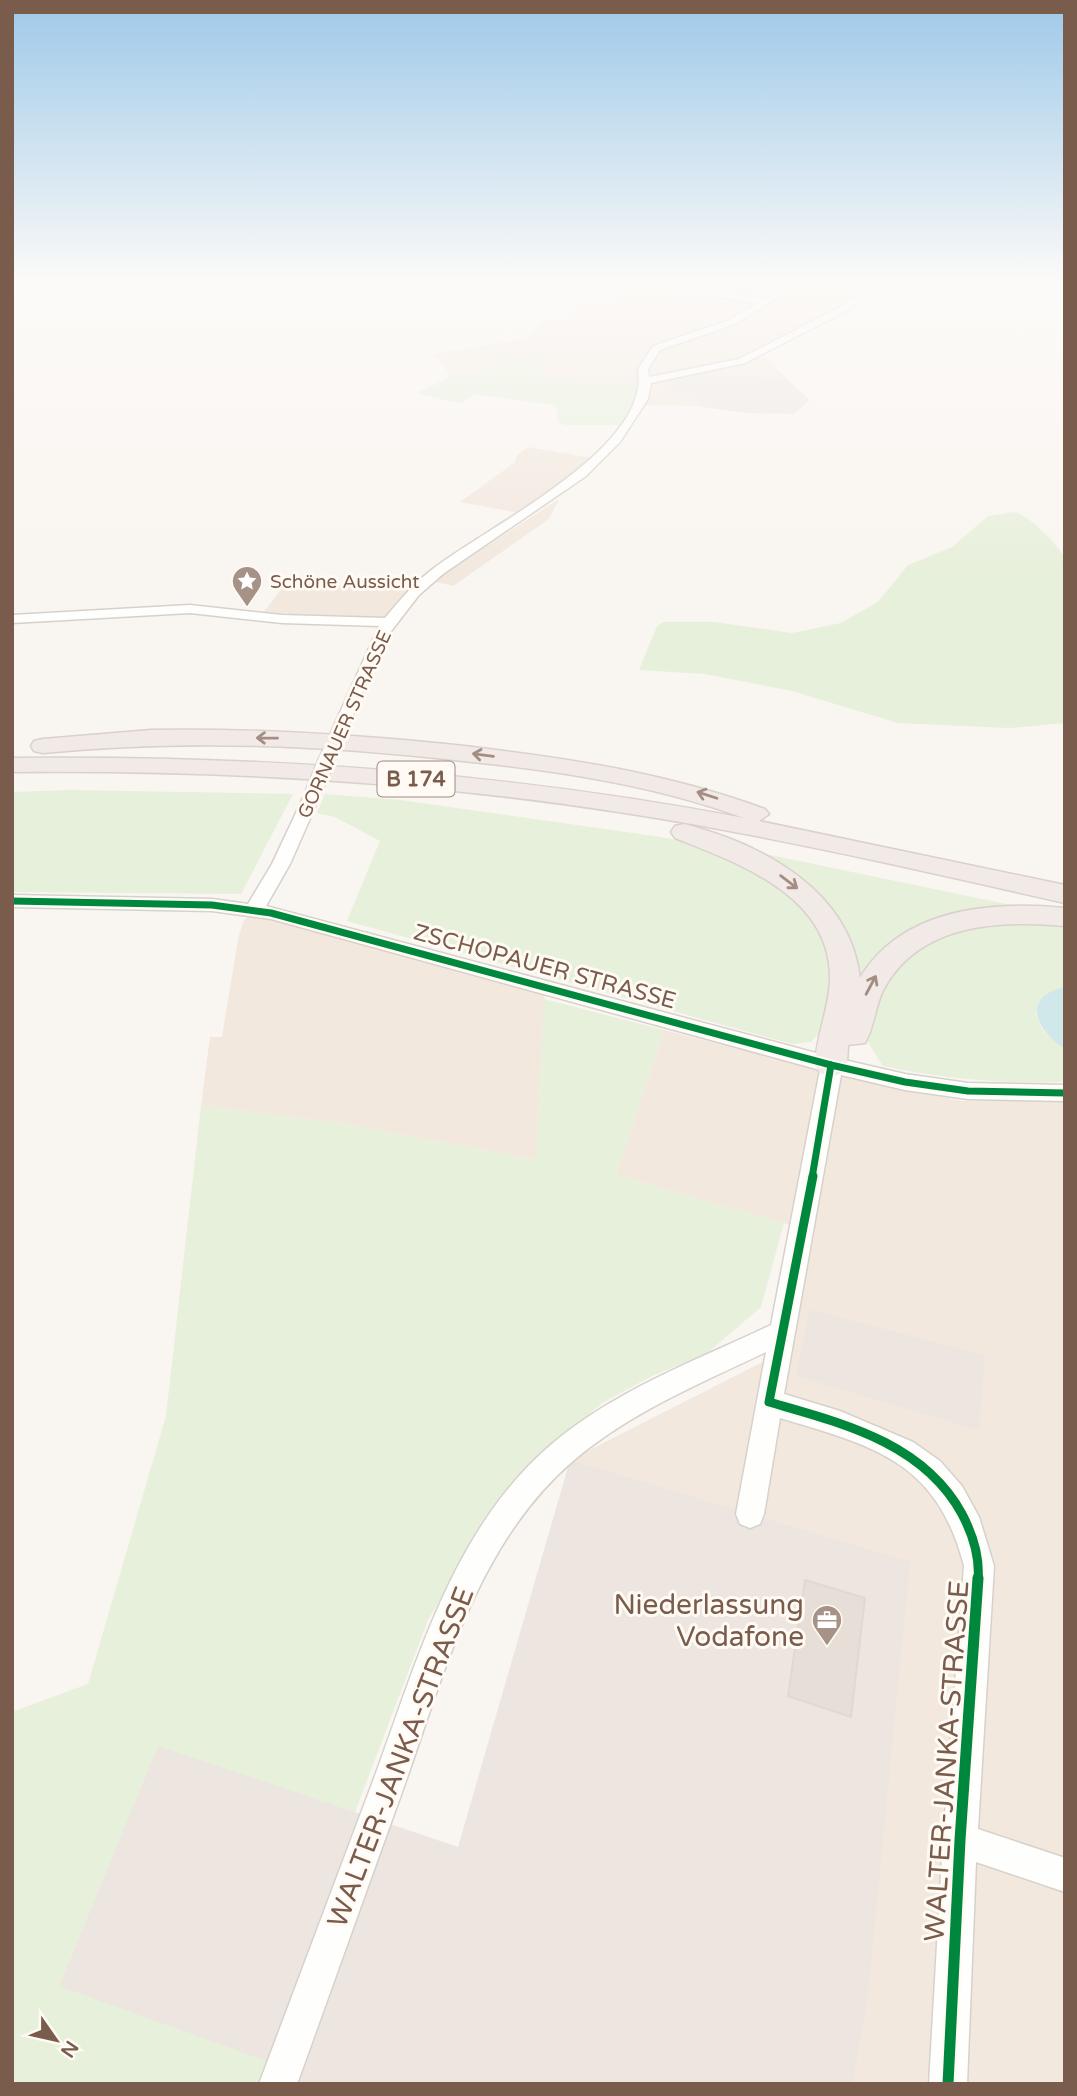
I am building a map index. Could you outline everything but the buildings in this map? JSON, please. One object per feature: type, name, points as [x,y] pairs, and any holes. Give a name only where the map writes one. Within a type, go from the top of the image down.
[{"type":"highway","points":[[12,750],[113,740],[508,758],[661,782],[722,800],[815,840]]},
{"type":"highway","name":"B 174","points":[[12,765],[188,765],[405,778],[623,805],[815,840],[1065,894]]},
{"type":"highway","name":"B 174","points":[[12,778],[158,778],[329,785],[506,805],[800,852],[1065,908]]},
{"type":"highway","points":[[684,832],[772,869],[801,891],[826,919],[842,954],[845,976],[843,1002],[830,1043],[831,1065]]},
{"type":"highway","points":[[831,1065],[849,1051],[872,981],[903,946],[934,929],[980,917],[1030,914],[1065,917]]},
{"type":"street","points":[[645,382],[651,381]]},
{"type":"street","name":"GORNAUER STRASSE","points":[[254,910],[281,864],[378,639],[389,622],[414,592],[438,571],[582,474],[614,442],[639,409],[645,382]]},
{"type":"street","points":[[12,620],[190,609],[282,619],[389,622]]},
{"type":"street","name":"ZSCHOPAUER STRASSE","points":[[12,901],[143,902],[254,910],[303,920],[831,1065],[957,1090],[1065,1093]]},
{"type":"street","points":[[750,1514],[831,1065]]},
{"type":"street","name":"WALTER-JANKA-STRASSE","points":[[278,2084],[453,1608],[469,1575],[506,1515],[562,1453],[588,1433],[636,1405],[782,1332]]},
{"type":"street","name":"WALTER-JANKA-STRASSE","points":[[769,1402],[849,1425],[902,1448],[943,1484],[968,1522],[974,1538],[979,1566],[960,1840],[948,2084]]},
{"type":"street","points":[[960,1840],[1065,1875]]},
{"type":"shaded area","points":[[578,381],[690,381],[700,394],[696,406],[635,405],[639,384]]},
{"type":"shaded area","points":[[666,381],[789,381],[810,400],[794,414],[746,413],[696,406],[699,394],[666,392]]},
{"type":"shaded area","points":[[528,447],[592,458],[578,472],[519,513],[460,502],[515,462],[517,455]]},
{"type":"shaded area","points":[[559,499],[549,519],[453,586],[433,581]]},
{"type":"shaded area","points":[[284,586],[411,586],[385,617],[263,613]]},
{"type":"shaded area","points":[[254,910],[545,986],[536,1160],[345,1124],[201,1106],[210,1037],[222,1037],[239,935],[244,921]]},
{"type":"shaded area","points":[[664,1030],[859,1080],[962,1101],[1065,1101],[1065,2084],[853,2084],[867,2003],[570,1460],[788,1349],[815,1232],[616,1175]]},
{"type":"shaded area","points":[[810,1310],[985,1355],[979,1430],[796,1376]]},
{"type":"shaded area","points":[[570,1460],[910,1562],[867,2003],[853,2084],[263,2084],[59,1986],[158,1745],[458,1847]]},
{"type":"green space","points":[[441,381],[578,381],[640,384],[635,405],[622,425],[565,425],[558,422],[557,409],[552,405],[474,394],[461,404],[417,393]]},
{"type":"green space","points":[[1014,512],[1027,518],[1042,531],[1065,559],[1065,723],[1009,728],[898,723],[792,691],[705,674],[639,670],[657,626],[664,622],[714,622],[792,633],[841,623],[878,602],[908,565],[952,547],[988,516]]},
{"type":"green space","points":[[70,790],[293,794],[241,894],[12,892],[12,792]]},
{"type":"green space","points":[[325,794],[400,800],[654,836],[683,841],[736,858],[802,904],[825,940],[834,977],[822,1030],[811,1042],[792,1044],[347,921],[380,841],[335,817],[317,813]]},
{"type":"green space","points":[[747,850],[1020,907],[976,910],[859,983],[852,954]]},
{"type":"green space","points":[[1065,921],[1065,987],[1036,1012],[1043,1029],[1065,1049],[1065,1082],[974,1080],[883,1066],[865,1038],[877,999],[894,971],[914,951],[937,937],[964,930],[995,925]]},
{"type":"green space","points":[[544,999],[664,1030],[616,1175],[784,1223],[761,1307],[705,1355],[654,1375],[602,1403],[551,1447],[501,1499],[428,1620],[355,1812],[158,1746],[59,1986],[269,2062],[263,2084],[12,2084],[12,1712],[88,1684],[166,1416],[201,1106],[345,1124],[536,1160]]},
{"type":"water","points":[[1065,987],[1065,1049],[1046,1033],[1037,1015],[1042,998]]},
{"type":"cycle path","points":[[12,901],[212,905],[271,913],[831,1065],[905,1082],[968,1091],[1065,1093]]},
{"type":"cycle path","points":[[831,1065],[826,1107],[769,1402],[874,1436],[904,1451],[930,1471],[952,1496],[969,1527],[979,1566],[960,1840],[948,2084]]},
{"type":"place","name":"Schöne Aussicht","points":[[247,608]]},
{"type":"place","name":"Niederlassung Vodafone","points":[[827,1647]]}]
